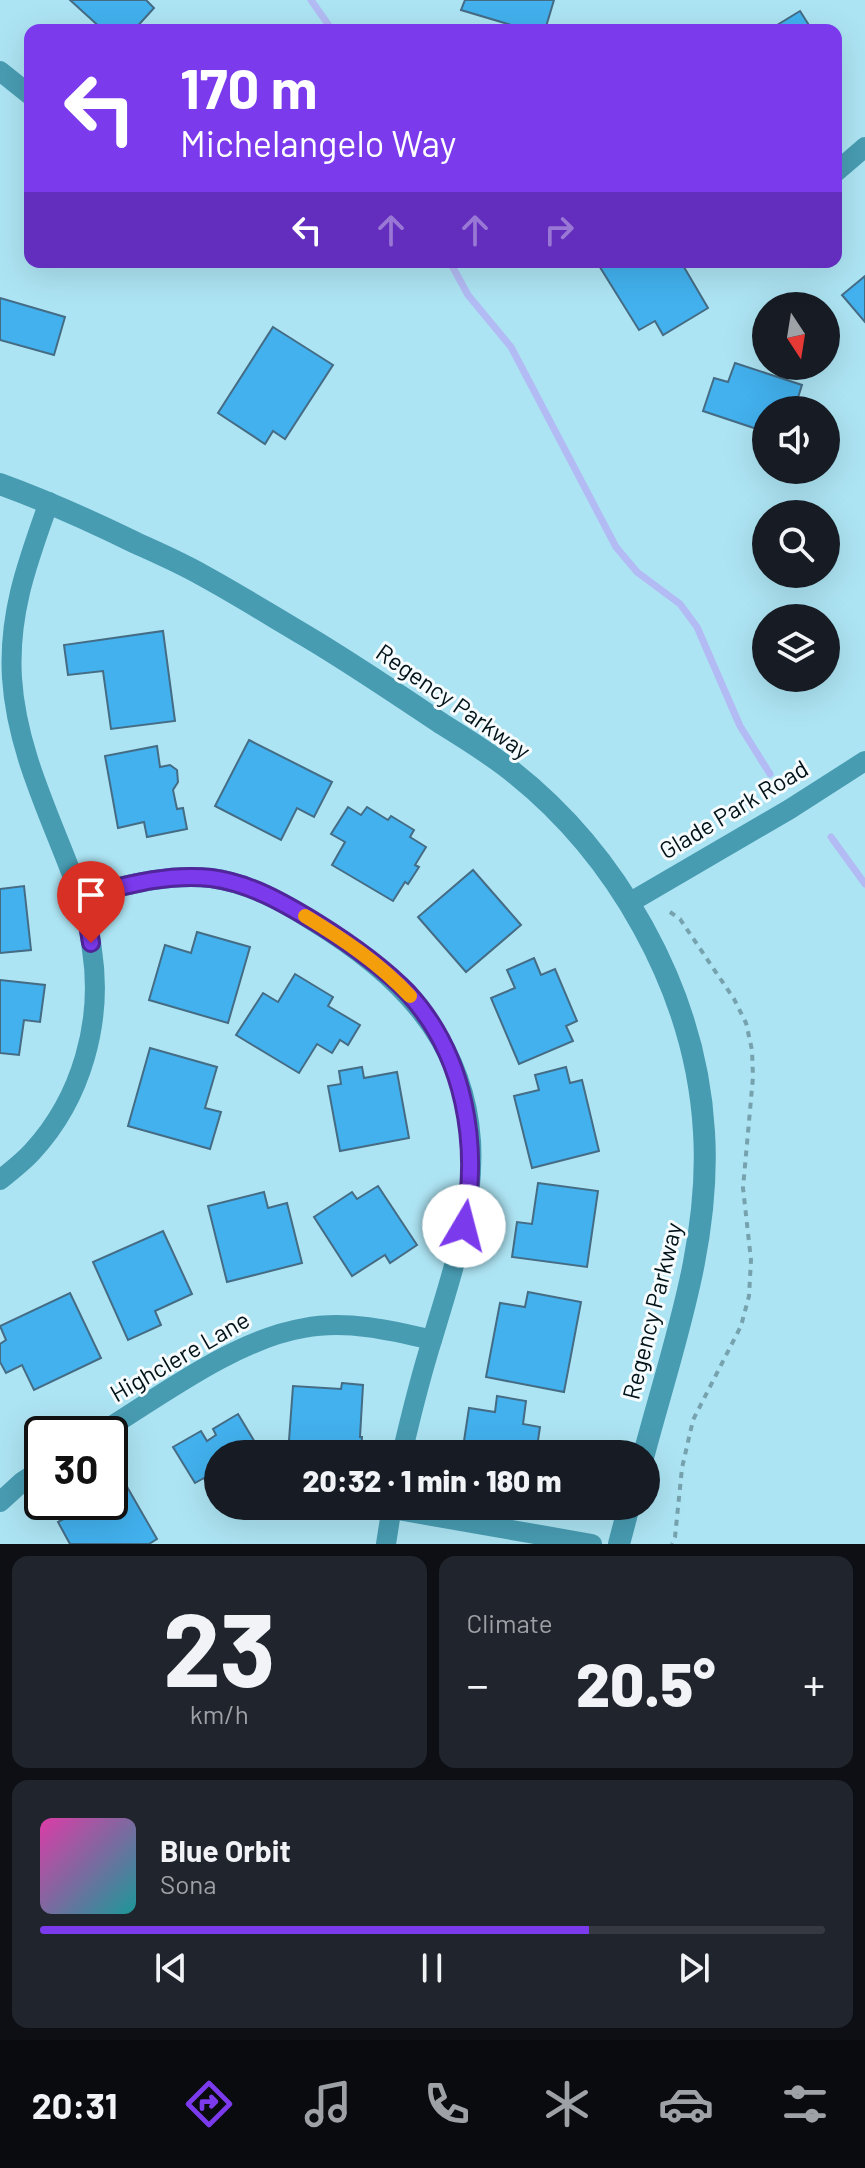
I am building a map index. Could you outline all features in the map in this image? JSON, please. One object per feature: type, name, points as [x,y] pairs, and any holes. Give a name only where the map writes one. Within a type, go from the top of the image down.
[{"type":"street","points":[[0,71],[24,90]]},
{"type":"street","points":[[842,167],[865,147]]},
{"type":"street","name":"Regency Parkway","points":[[0,484],[49,502],[200,573],[355,665],[504,765],[575,832],[629,903],[667,977],[687,1031],[698,1079],[705,1155],[701,1231],[693,1271],[648,1440]]},
{"type":"street","points":[[0,1180],[32,1153],[73,1090],[90,1043],[95,1011],[96,974],[86,912],[26,755],[12,678],[15,606],[49,502]]},
{"type":"street","name":"Glade Park Road","points":[[629,903],[790,809],[865,761]]},
{"type":"street","points":[[80,897],[167,876],[211,878],[246,885],[291,907],[343,939],[381,968],[408,994],[430,1022],[455,1074],[466,1110],[471,1141],[468,1206],[461,1246],[406,1440]]},
{"type":"street","name":"Highclere Lane","points":[[128,1416],[248,1343],[277,1334],[307,1327],[341,1326],[377,1329],[432,1340]]},
{"type":"street","points":[[0,1502],[24,1481]]},
{"type":"street","points":[[386,1544],[390,1520]]},
{"type":"street","points":[[462,1520],[592,1544]]},
{"type":"street","points":[[619,1544],[625,1520]]},
{"type":"building","points":[[70,0],[146,0],[154,8],[139,24],[96,24]]},
{"type":"building","points":[[465,0],[554,0],[547,24],[508,24],[461,10]]},
{"type":"building","points":[[800,11],[808,24],[779,24]]},
{"type":"building","points":[[600,268],[685,268],[708,308],[663,335],[655,321],[639,330]]},
{"type":"building","points":[[865,276],[865,322],[842,295]]},
{"type":"building","points":[[0,298],[65,317],[54,355],[0,340]]},
{"type":"building","points":[[273,327],[333,365],[285,439],[273,431],[265,444],[218,413]]},
{"type":"building","points":[[735,363],[752,369],[752,380],[787,380],[802,385],[798,396],[752,396],[752,427],[703,411],[714,378],[728,382]]},
{"type":"building","points":[[163,631],[175,721],[111,729],[103,671],[68,675],[64,645]]},
{"type":"building","points":[[249,740],[332,782],[314,817],[297,808],[281,840],[215,806]]},
{"type":"building","points":[[157,746],[160,767],[170,765],[177,770],[178,782],[173,790],[177,809],[183,808],[187,829],[147,837],[144,822],[118,828],[105,756]]},
{"type":"building","points":[[348,807],[361,815],[367,807],[388,820],[391,816],[414,830],[410,837],[426,847],[415,865],[419,867],[393,901],[332,865],[345,842],[331,834]]},
{"type":"building","points":[[473,870],[521,925],[466,972],[418,917]]},
{"type":"building","points":[[24,886],[31,950],[0,953],[0,889]]},
{"type":"building","points":[[197,932],[250,947],[228,1023],[149,1000],[165,945],[191,953]]},
{"type":"building","points":[[534,958],[541,975],[555,969],[577,1021],[566,1026],[573,1041],[519,1064],[491,998],[515,988],[507,970]]},
{"type":"building","points":[[295,974],[333,997],[328,1006],[360,1025],[348,1045],[340,1040],[332,1053],[317,1044],[299,1073],[236,1035],[263,993],[278,1002]]},
{"type":"building","points":[[0,980],[45,985],[40,1022],[24,1020],[19,1055],[0,1053]]},
{"type":"building","points":[[150,1048],[217,1067],[205,1108],[221,1112],[210,1149],[128,1126]]},
{"type":"building","points":[[362,1067],[364,1078],[397,1072],[409,1138],[340,1151],[328,1086],[341,1084],[339,1071]]},
{"type":"building","points":[[566,1067],[570,1083],[582,1080],[599,1151],[532,1168],[514,1096],[539,1090],[535,1075]]},
{"type":"building","points":[[538,1183],[598,1191],[587,1267],[512,1257],[517,1222],[532,1224]]},
{"type":"building","points":[[378,1186],[417,1245],[390,1263],[385,1255],[352,1276],[314,1217],[352,1192],[357,1199]]},
{"type":"building","points":[[264,1192],[268,1208],[287,1203],[302,1263],[227,1282],[208,1206]]},
{"type":"building","points":[[163,1231],[192,1294],[155,1311],[161,1325],[128,1340],[93,1262]]},
{"type":"building","points":[[528,1292],[581,1302],[564,1392],[486,1377],[500,1303],[525,1307]]},
{"type":"building","points":[[70,1293],[101,1358],[34,1390],[22,1365],[6,1373],[0,1362],[0,1344],[6,1340],[0,1326]]},
{"type":"building","points":[[342,1383],[363,1385],[362,1440],[289,1440],[293,1386],[341,1389]]},
{"type":"building","points":[[497,1396],[526,1401],[523,1424],[540,1427],[538,1440],[464,1440],[469,1408],[495,1412]]},
{"type":"building","points":[[238,1414],[254,1440],[208,1440],[216,1435],[213,1429]]},
{"type":"building","points":[[201,1431],[206,1440],[204,1478],[195,1483],[173,1447]]},
{"type":"building","points":[[128,1488],[157,1539],[149,1544],[70,1544],[58,1522],[128,1520]]},
{"type":"waterway","points":[[311,0],[328,24]]},
{"type":"waterway","points":[[453,268],[468,295],[511,347],[616,547],[637,572],[680,604],[697,627],[740,726],[770,774]]},
{"type":"waterway","points":[[831,837],[865,884]]},
{"type":"slow traffic","points":[[305,916],[343,939],[381,968],[410,996]]},
{"type":"route","points":[[91,943],[80,897],[167,876],[211,878],[246,885],[291,907],[343,939],[381,968],[408,994],[430,1022],[455,1074],[471,1141],[464,1226]]}]
